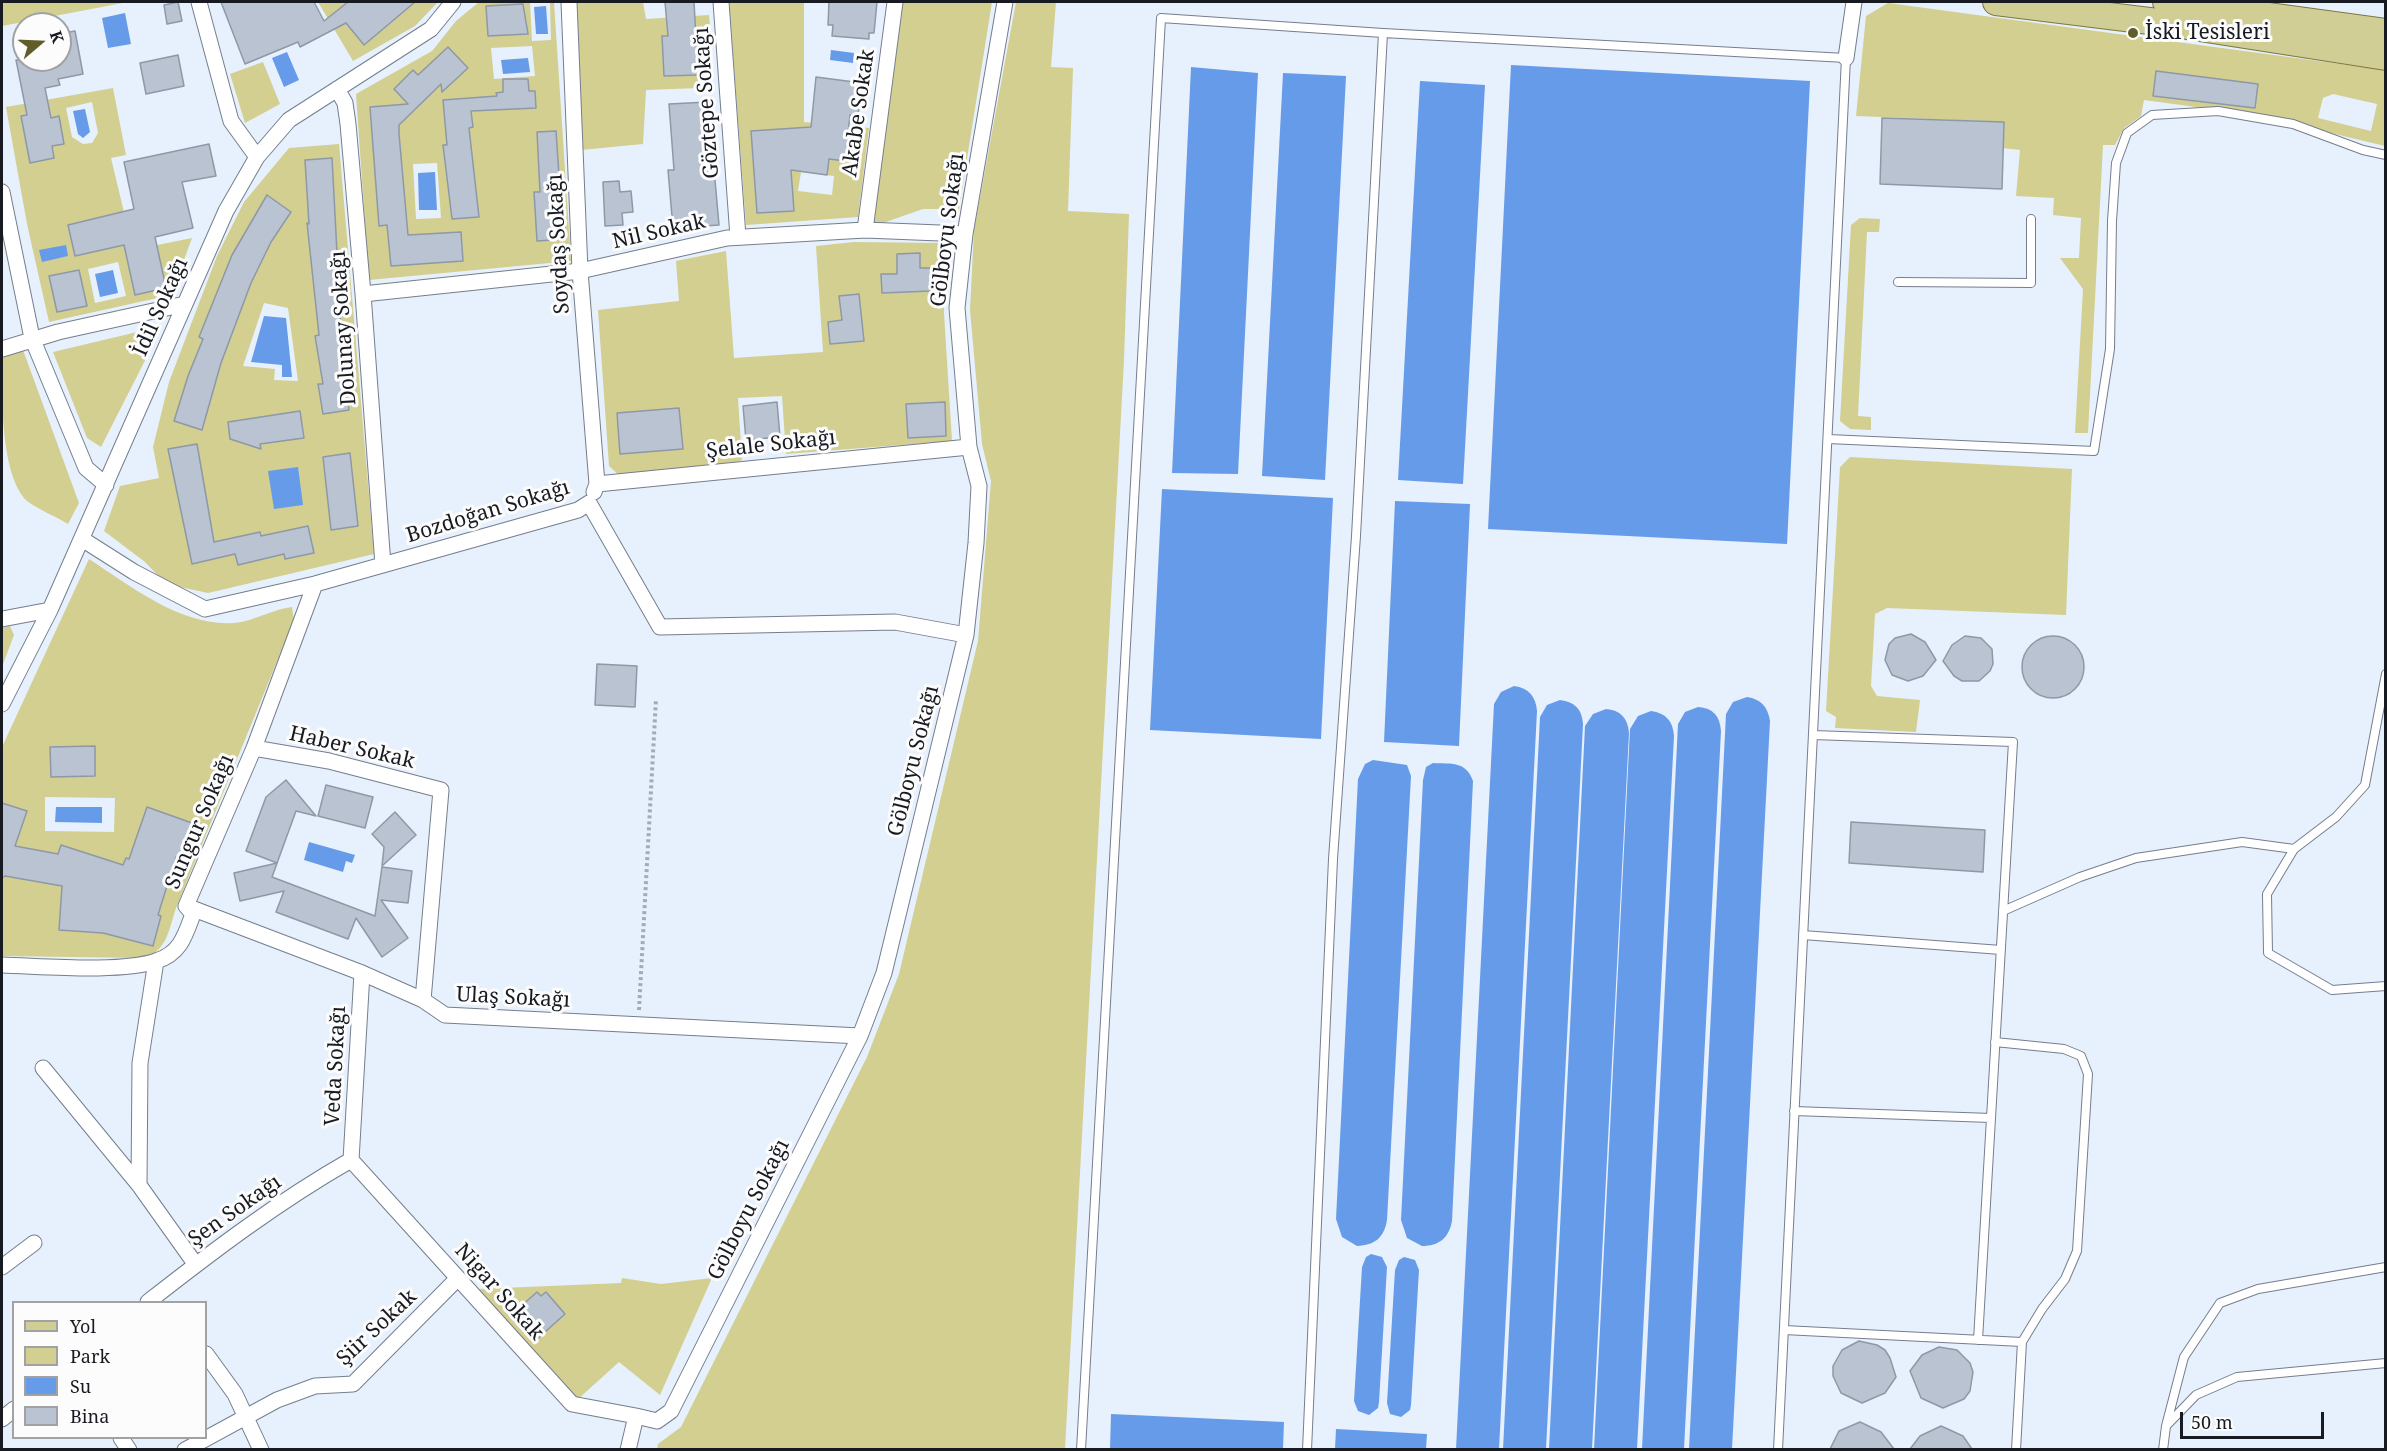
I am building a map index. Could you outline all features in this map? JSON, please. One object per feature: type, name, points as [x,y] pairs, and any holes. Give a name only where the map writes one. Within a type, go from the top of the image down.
[{"type":"main road","points":[[1996,2],[2385,57]]},
{"type":"main road","points":[[2166,2],[2385,32]]},
{"type":"street","points":[[199,2],[231,121],[257,158]]},
{"type":"street","name":"İdil Sokağı","points":[[2,704],[50,610],[226,211],[257,158],[289,120],[430,28],[453,2]]},
{"type":"street","name":"Soydaş Sokağı","points":[[569,2],[580,271],[597,484]]},
{"type":"street","name":"Göztepe Sokağı","points":[[721,2],[738,237]]},
{"type":"street","name":"Akabe Sokak","points":[[865,230],[895,2]]},
{"type":"street","name":"Gölboyu Sokağı","points":[[636,1416],[657,1421],[671,1411],[860,1036],[884,973],[966,635],[976,543],[979,486],[969,447],[957,308],[965,234],[1005,2]]},
{"type":"street","points":[[1846,58],[1854,2]]},
{"type":"street","name":"Dolunay Sokağı","points":[[337,89],[345,103],[348,124],[383,565]]},
{"type":"street","points":[[2,192],[32,338],[86,468],[106,485]]},
{"type":"street","name":"Nil Sokak","points":[[363,294],[580,271],[738,237],[865,230],[965,234]]},
{"type":"street","points":[[2,349],[32,338],[185,304]]},
{"type":"street","name":"Şelale Sokağı","points":[[597,484],[969,447]]},
{"type":"street","points":[[589,503],[597,484]]},
{"type":"street","name":"Bozdoğan Sokağı","points":[[82,539],[134,572],[205,609],[315,584],[578,510],[589,503],[660,627],[895,622],[966,635]]},
{"type":"street","name":"Sungur Sokağı","points":[[156,961],[166,958],[182,945],[193,915],[186,906],[254,748],[315,584]]},
{"type":"street","points":[[2,619],[50,610]]},
{"type":"street","name":"Haber Sokak","points":[[254,748],[329,761],[441,790],[423,1000]]},
{"type":"street","name":"Ulaş Sokağı","points":[[186,906],[362,974],[423,1000],[445,1015],[860,1036]]},
{"type":"street","points":[[2,965],[101,966],[145,964],[156,961],[140,1063],[139,1185]]},
{"type":"street","name":"Veda Sokağı","points":[[351,1160],[362,974]]},
{"type":"street","points":[[43,1068],[139,1185],[196,1265]]},
{"type":"street","name":"Şen Sokağı","points":[[165,1297],[196,1265],[310,1185],[351,1160]]},
{"type":"street","name":"Nigar Sokak","points":[[351,1160],[572,1404],[636,1416]]},
{"type":"street","points":[[2,1267],[34,1243]]},
{"type":"street","name":"Şiir Sokak","points":[[207,1437],[245,1415],[315,1386],[353,1384],[458,1278]]},
{"type":"street","points":[[207,1355],[235,1394],[261,1449]]},
{"type":"street","points":[[628,1449],[636,1416]]},
{"type":"street","name":"Şiir Sokak","points":[[185,1449],[203,1439]]},
{"type":"lane","points":[[1082,1449],[1161,18],[1383,33],[1846,58],[1778,1449]]},
{"type":"lane","points":[[1306,1449],[1332,859],[1356,536],[1383,33]]},
{"type":"lane","points":[[1828,439],[2094,451],[2110,349],[2112,221],[2116,163],[2127,133],[2152,115],[2218,111],[2293,124],[2363,150],[2385,155]]},
{"type":"lane","points":[[1898,282],[2031,283],[2031,219]]},
{"type":"lane","points":[[2385,674],[2365,785],[2336,817],[2294,849],[2268,894],[2268,952],[2332,990],[2385,986]]},
{"type":"lane","points":[[1813,735],[2013,742],[1978,1340]]},
{"type":"lane","points":[[2003,910],[2080,877],[2136,858],[2242,842],[2294,849]]},
{"type":"lane","points":[[1803,935],[2001,950]]},
{"type":"lane","points":[[1995,1042],[2064,1048],[2081,1056],[2088,1074],[2077,1251],[2065,1279],[2042,1309],[2022,1342],[2016,1449]]},
{"type":"lane","points":[[1794,1111],[1991,1118]]},
{"type":"lane","points":[[2163,1449],[2166,1426],[2184,1357],[2220,1303],[2258,1289],[2385,1268]]},
{"type":"lane","points":[[1784,1330],[2022,1342]]},
{"type":"lane","points":[[2166,1426],[2196,1395],[2237,1377],[2385,1363]]},
{"type":"path","points":[[638,1026],[656,699]]},
{"type":"green space","points":[[2,2],[128,2],[72,13],[12,12],[12,24],[2,26]]},
{"type":"green space","points":[[318,2],[438,2],[415,26],[353,61]]},
{"type":"green space","points":[[479,2],[530,2],[532,41],[551,40],[550,2],[554,2],[571,261],[369,280],[356,94],[432,51],[456,21]],"holes":[[[532,46],[535,76],[494,79],[491,48]],[[437,163],[441,218],[416,219],[413,164]]]},
{"type":"green space","points":[[577,2],[643,2],[646,19],[709,15],[712,47],[697,47],[696,35],[662,36],[664,76],[698,75],[698,88],[646,90],[643,144],[581,150]]},
{"type":"green space","points":[[729,2],[804,2],[804,122],[869,128],[858,217],[746,225]],"holes":[[[801,172],[834,176],[832,195],[798,191]]]},
{"type":"green space","points":[[902,2],[992,2],[959,209],[923,209],[880,224],[870,223]]},
{"type":"green space","points":[[1016,2],[1056,2],[1051,67],[1073,68],[1068,211],[1129,214],[1124,360],[1065,1449],[657,1449],[658,1444],[681,1427],[867,1057],[899,974],[978,641],[991,481],[982,444],[970,310],[974,230]]},
{"type":"green space","points":[[1888,3],[2385,70],[2385,146],[2256,115],[2144,100],[2141,116],[2124,128],[2115,145],[2103,145],[2088,433],[2075,433],[2083,289],[2060,258],[2079,258],[2081,218],[2053,215],[2054,198],[2016,196],[2020,150],[2003,148],[2004,122],[1856,116],[1866,16]],"holes":[[[2333,94],[2377,104],[2371,131],[2318,118],[2323,98]]]},
{"type":"green space","points":[[263,62],[280,104],[245,123],[230,74]]},
{"type":"green space","points":[[113,88],[126,155],[111,158],[133,250],[192,238],[171,295],[49,322],[27,224],[6,107]],"holes":[[[92,102],[98,133],[92,143],[83,144],[72,137],[66,108]],[[118,262],[126,296],[95,303],[88,269]]]},
{"type":"green space","points":[[339,144],[374,554],[208,593],[166,584],[145,562],[104,531],[120,486],[159,478],[153,447],[169,382],[217,256],[244,202],[289,148]],"holes":[[[264,303],[288,308],[298,381],[274,380],[275,369],[243,366]]]},
{"type":"green space","points":[[1860,218],[1880,219],[1879,232],[1867,232],[1858,416],[1871,417],[1871,430],[1850,429],[1840,421],[1851,225]]},
{"type":"green space","points":[[854,242],[945,243],[944,313],[952,441],[786,454],[782,396],[738,398],[742,460],[728,465],[620,476],[609,466],[598,310],[679,301],[676,261],[726,251],[734,358],[823,352],[816,246]]},
{"type":"green space","points":[[154,328],[158,335],[101,447],[87,438],[53,352]]},
{"type":"green space","points":[[23,350],[79,503],[68,524],[27,501],[18,489],[7,454],[4,433],[2,357]]},
{"type":"green space","points":[[1850,457],[2072,469],[2066,615],[1887,608],[1875,614],[1871,686],[1877,696],[1920,700],[1916,732],[1835,728],[1836,717],[1826,711],[1840,467]]},
{"type":"green space","points":[[89,559],[157,603],[176,612],[215,623],[235,623],[292,607],[294,620],[176,908],[166,939],[151,955],[143,958],[2,956],[2,747]],"holes":[[[45,797],[115,798],[114,832],[45,831]]]},
{"type":"green space","points":[[10,626],[14,635],[2,667],[2,628]]},
{"type":"green space","points":[[622,1278],[661,1284],[712,1278],[660,1395],[619,1362],[577,1400],[478,1289],[621,1283]]},
{"type":"water","points":[[546,6],[548,34],[536,34],[534,7]]},
{"type":"water","points":[[125,13],[131,44],[108,48],[102,18]]},
{"type":"water","points":[[831,50],[854,53],[853,63],[830,60]]},
{"type":"water","points":[[287,52],[299,80],[284,87],[272,58]]},
{"type":"water","points":[[528,58],[530,72],[503,74],[501,60]]},
{"type":"water","points":[[1511,65],[1810,81],[1787,544],[1488,529]]},
{"type":"water","points":[[1191,67],[1258,73],[1238,474],[1172,473]]},
{"type":"water","points":[[1283,73],[1346,76],[1325,480],[1262,476]]},
{"type":"water","points":[[1420,81],[1485,85],[1463,484],[1398,480]]},
{"type":"water","points":[[85,109],[90,132],[83,138],[78,134],[73,111]]},
{"type":"water","points":[[435,172],[437,210],[419,210],[418,173]]},
{"type":"water","points":[[66,245],[68,256],[42,262],[39,250]]},
{"type":"water","points":[[113,270],[118,293],[100,297],[95,274]]},
{"type":"water","points":[[264,316],[286,318],[292,377],[282,377],[282,365],[251,362]]},
{"type":"water","points":[[298,467],[303,505],[274,509],[268,471]]},
{"type":"water","points":[[1162,489],[1333,498],[1321,739],[1150,730]]},
{"type":"water","points":[[1395,501],[1470,504],[1459,746],[1384,742]]},
{"type":"water","points":[[1514,686],[1531,694],[1537,711],[1499,1449],[1456,1449],[1494,704],[1501,692]]},
{"type":"water","points":[[1747,697],[1763,704],[1770,721],[1732,1449],[1689,1449],[1726,714],[1733,702]]},
{"type":"water","points":[[1560,700],[1570,702],[1577,707],[1583,724],[1546,1449],[1503,1449],[1540,717],[1547,705]]},
{"type":"water","points":[[1698,707],[1708,709],[1715,714],[1721,731],[1684,1449],[1642,1449],[1678,724],[1685,712]]},
{"type":"water","points":[[1606,709],[1622,716],[1627,723],[1629,733],[1592,1449],[1549,1449],[1585,726],[1593,714]]},
{"type":"water","points":[[1651,711],[1668,719],[1674,736],[1637,1449],[1594,1449],[1630,729],[1638,716]]},
{"type":"water","points":[[1373,760],[1407,765],[1411,776],[1387,1220],[1384,1232],[1378,1239],[1369,1244],[1357,1246],[1342,1237],[1336,1219],[1358,779],[1365,764]]},
{"type":"water","points":[[1433,763],[1458,765],[1466,770],[1473,781],[1452,1221],[1442,1240],[1422,1246],[1407,1238],[1401,1220],[1423,780],[1426,767]]},
{"type":"water","points":[[56,807],[102,807],[102,823],[55,822]]},
{"type":"water","points":[[309,842],[355,855],[352,863],[346,861],[343,872],[304,860]]},
{"type":"water","points":[[1371,1254],[1382,1257],[1387,1267],[1379,1402],[1378,1408],[1369,1415],[1358,1411],[1354,1401],[1362,1267],[1366,1257]]},
{"type":"water","points":[[1404,1257],[1415,1260],[1419,1270],[1411,1405],[1410,1410],[1401,1417],[1390,1414],[1387,1403],[1395,1270],[1399,1260]]},
{"type":"water","points":[[1111,1414],[1284,1422],[1283,1449],[1110,1449]]},
{"type":"water","points":[[1336,1429],[1427,1434],[1426,1449],[1335,1449]]},
{"type":"building","points":[[178,2],[182,21],[167,24],[164,5]]},
{"type":"building","points":[[221,2],[314,2],[324,21],[348,2],[415,2],[364,45],[346,23],[300,47],[298,42],[245,64]]},
{"type":"building","points":[[665,2],[694,2],[698,75],[664,76],[662,36],[668,36]]},
{"type":"building","points":[[829,2],[877,2],[874,33],[869,33],[869,39],[832,36],[833,25],[828,25]]},
{"type":"building","points":[[523,4],[528,34],[488,36],[486,6]]},
{"type":"building","points":[[75,31],[83,74],[58,79],[60,85],[45,88],[51,118],[59,116],[64,144],[52,146],[54,158],[30,163],[21,116],[27,115],[18,72],[72,72],[72,32]]},
{"type":"building","points":[[448,47],[468,68],[442,92],[441,84],[399,125],[399,134],[408,235],[461,232],[463,261],[391,266],[387,225],[379,226],[370,107],[408,104],[394,89],[413,70],[418,75]]},
{"type":"building","points":[[178,55],[184,86],[146,94],[140,63]]},
{"type":"building","points":[[2156,71],[2258,84],[2255,108],[2153,96]]},
{"type":"building","points":[[816,77],[862,83],[858,116],[850,115],[845,161],[829,159],[827,175],[791,170],[794,211],[757,213],[751,131],[811,127]]},
{"type":"building","points":[[503,79],[528,79],[529,91],[535,91],[536,108],[471,111],[473,127],[469,128],[479,217],[452,219],[443,145],[447,145],[443,100],[497,96],[496,93],[503,92]]},
{"type":"building","points":[[708,102],[719,225],[673,228],[668,170],[674,170],[669,104]]},
{"type":"building","points":[[1882,118],[2004,122],[2002,189],[1880,184]]},
{"type":"building","points":[[556,131],[566,239],[537,241],[534,192],[540,192],[537,132]]},
{"type":"building","points":[[209,144],[216,176],[182,182],[193,228],[155,237],[166,288],[135,295],[124,245],[75,256],[68,225],[134,209],[124,162]]},
{"type":"building","points":[[332,158],[338,272],[344,316],[340,316],[347,361],[343,362],[349,410],[323,414],[318,384],[323,384],[315,336],[319,335],[307,223],[309,224],[305,160]]},
{"type":"building","points":[[619,181],[620,192],[631,191],[633,212],[622,213],[623,225],[605,226],[603,182]]},
{"type":"building","points":[[267,195],[291,212],[271,242],[251,283],[221,363],[202,430],[174,421],[188,376],[203,339],[199,337],[232,255]]},
{"type":"building","points":[[920,253],[920,268],[931,268],[931,291],[882,293],[881,274],[897,274],[897,254]]},
{"type":"building","points":[[79,270],[87,306],[57,312],[49,276]]},
{"type":"building","points":[[859,294],[864,341],[830,344],[828,322],[842,320],[839,296]]},
{"type":"building","points":[[777,402],[780,437],[746,440],[743,406]]},
{"type":"building","points":[[945,402],[946,436],[908,438],[906,404]]},
{"type":"building","points":[[679,408],[683,449],[620,454],[617,413]]},
{"type":"building","points":[[300,411],[304,438],[260,444],[261,449],[230,439],[228,422]]},
{"type":"building","points":[[197,444],[214,542],[260,532],[261,536],[308,526],[314,553],[285,559],[284,554],[238,565],[235,554],[192,564],[168,449]]},
{"type":"building","points":[[350,453],[358,526],[331,530],[323,457]]},
{"type":"building","points":[[1911,634],[1925,642],[1936,660],[1923,676],[1908,681],[1892,675],[1885,660],[1889,644],[1895,638]]},
{"type":"building","points":[[1965,636],[1981,638],[1992,649],[1993,664],[1990,671],[1979,681],[1962,681],[1954,676],[1943,661],[1952,645]]},
{"type":"building","points":[[2053,636],[2070,641],[2075,645],[2079,650],[2084,667],[2079,684],[2075,689],[2070,693],[2053,698],[2036,693],[2031,689],[2027,684],[2022,667],[2027,650],[2031,645],[2036,641]]},
{"type":"building","points":[[597,664],[637,666],[635,707],[595,705]]},
{"type":"building","points":[[95,746],[95,776],[51,777],[50,747]]},
{"type":"building","points":[[286,780],[316,816],[296,811],[272,877],[375,916],[382,867],[412,871],[408,903],[381,900],[408,938],[382,957],[356,918],[348,939],[276,912],[284,891],[240,901],[234,873],[277,863],[246,851],[266,797]]},
{"type":"building","points":[[326,785],[373,797],[365,828],[318,816]]},
{"type":"building","points":[[2,803],[27,811],[15,846],[58,854],[61,845],[123,865],[126,858],[129,859],[147,807],[192,823],[180,858],[176,857],[158,915],[161,916],[153,946],[103,933],[59,930],[62,886],[5,876],[2,878]]},
{"type":"building","points":[[395,812],[416,835],[382,866],[384,847],[372,834]]},
{"type":"building","points":[[1851,822],[1985,830],[1983,872],[1849,863]]},
{"type":"building","points":[[537,1292],[541,1296],[546,1292],[565,1314],[535,1341],[512,1314]]},
{"type":"building","points":[[1859,1341],[1877,1345],[1885,1350],[1896,1377],[1885,1393],[1862,1403],[1841,1393],[1833,1376],[1833,1366],[1842,1350]]},
{"type":"building","points":[[1939,1347],[1957,1350],[1970,1363],[1973,1372],[1970,1391],[1964,1399],[1943,1408],[1921,1398],[1910,1371],[1922,1355]]},
{"type":"building","points":[[1860,1422],[1881,1432],[1894,1449],[1830,1449],[1839,1431]]},
{"type":"building","points":[[1941,1426],[1963,1436],[1972,1449],[1910,1449],[1920,1436]]},
{"type":"place","name":"İski Tesisleri","points":[[2133,33]]}]
